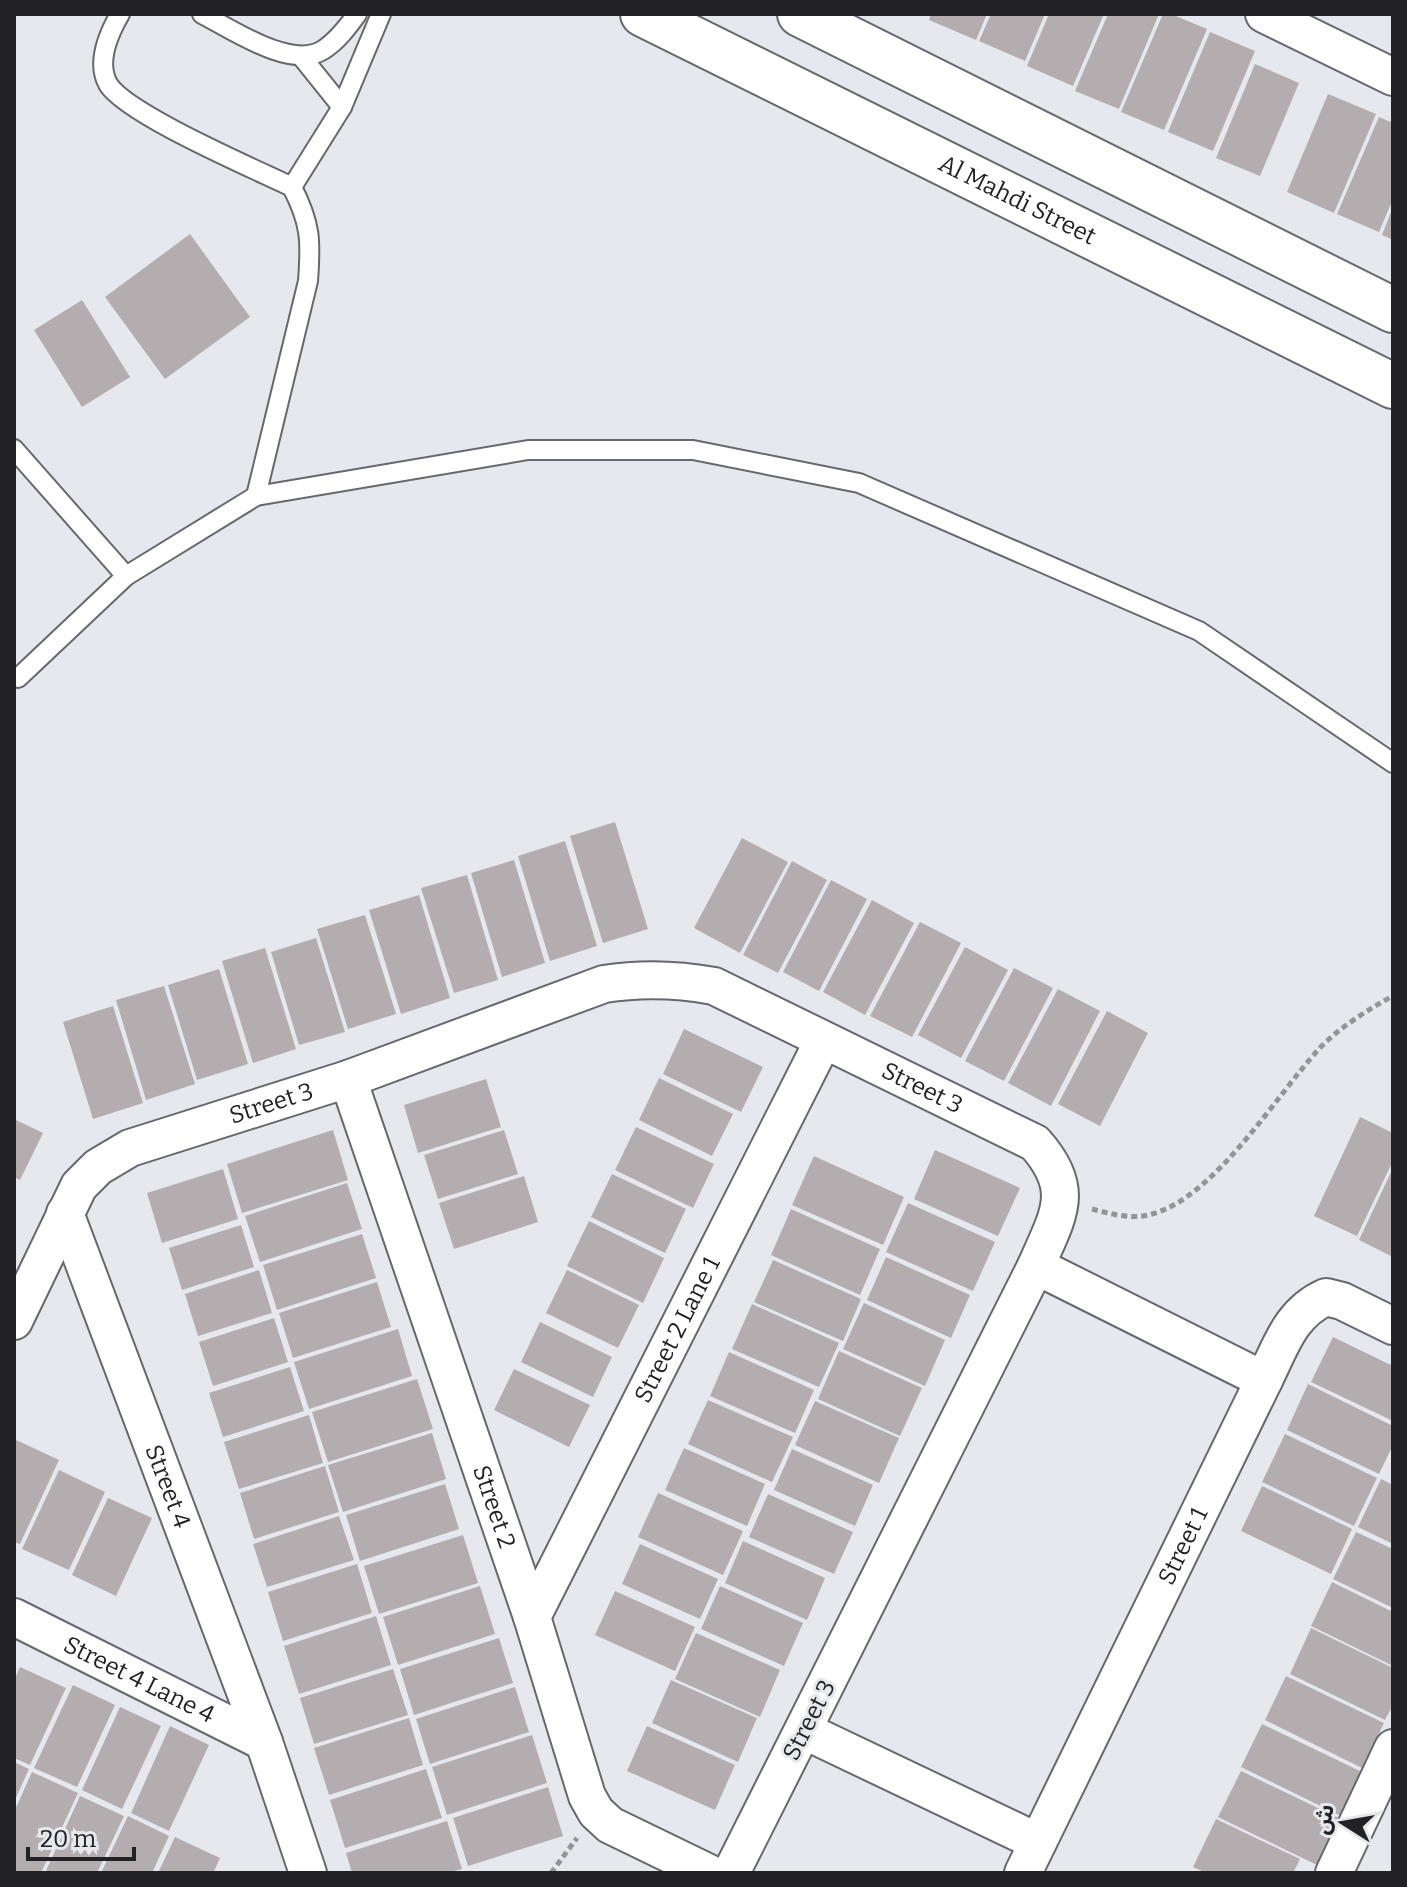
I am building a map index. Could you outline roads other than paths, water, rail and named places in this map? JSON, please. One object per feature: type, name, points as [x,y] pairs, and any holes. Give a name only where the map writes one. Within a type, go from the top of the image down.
[{"type":"main road","name":"Al Mahdi Street","points":[[643,14],[1393,386]]},
{"type":"main road","points":[[800,14],[1393,310]]},
{"type":"main road","points":[[1316,348],[1356,352],[1393,348]]},
{"type":"street","points":[[1264,14],[1306,23],[1393,77]]},
{"type":"street","name":"Street 3","points":[[65,1213],[79,1186],[98,1167],[130,1148],[348,1079],[604,984],[641,978],[683,980],[714,986],[1035,1143],[1050,1160],[1059,1179],[1060,1200],[1056,1220],[805,1731],[731,1873]]},
{"type":"street","name":"Street 2 Lane 1","points":[[532,1617],[823,1041]]},
{"type":"street","name":"Street 2","points":[[348,1079],[532,1617],[587,1796],[596,1812],[610,1825],[709,1873]]},
{"type":"street","points":[[14,1321],[65,1213]]},
{"type":"street","name":"Street 4","points":[[65,1213],[264,1742],[308,1873]]},
{"type":"street","points":[[1036,1266],[1264,1380]]},
{"type":"street","name":"Street 1","points":[[1030,1858],[1264,1380],[1299,1315],[1309,1304],[1326,1297],[1342,1301],[1393,1326]]},
{"type":"street","name":"Street 4 Lane 4","points":[[14,1617],[264,1742]]},
{"type":"street","points":[[805,1731],[1030,1858]]},
{"type":"street","points":[[1334,1873],[1393,1748]]},
{"type":"lane","points":[[120,14],[106,39],[105,63],[107,82],[119,98],[146,115],[292,187],[306,214],[311,245],[308,281],[256,496]]},
{"type":"lane","points":[[202,14],[280,53],[301,56],[321,52],[343,33],[357,14]]},
{"type":"lane","points":[[292,187],[342,107],[381,14]]},
{"type":"lane","points":[[301,56],[342,107]]},
{"type":"lane","points":[[14,449],[126,576]]},
{"type":"lane","points":[[18,678],[126,576],[256,496],[528,450],[693,450],[859,483],[1199,631],[1393,763]]}]
